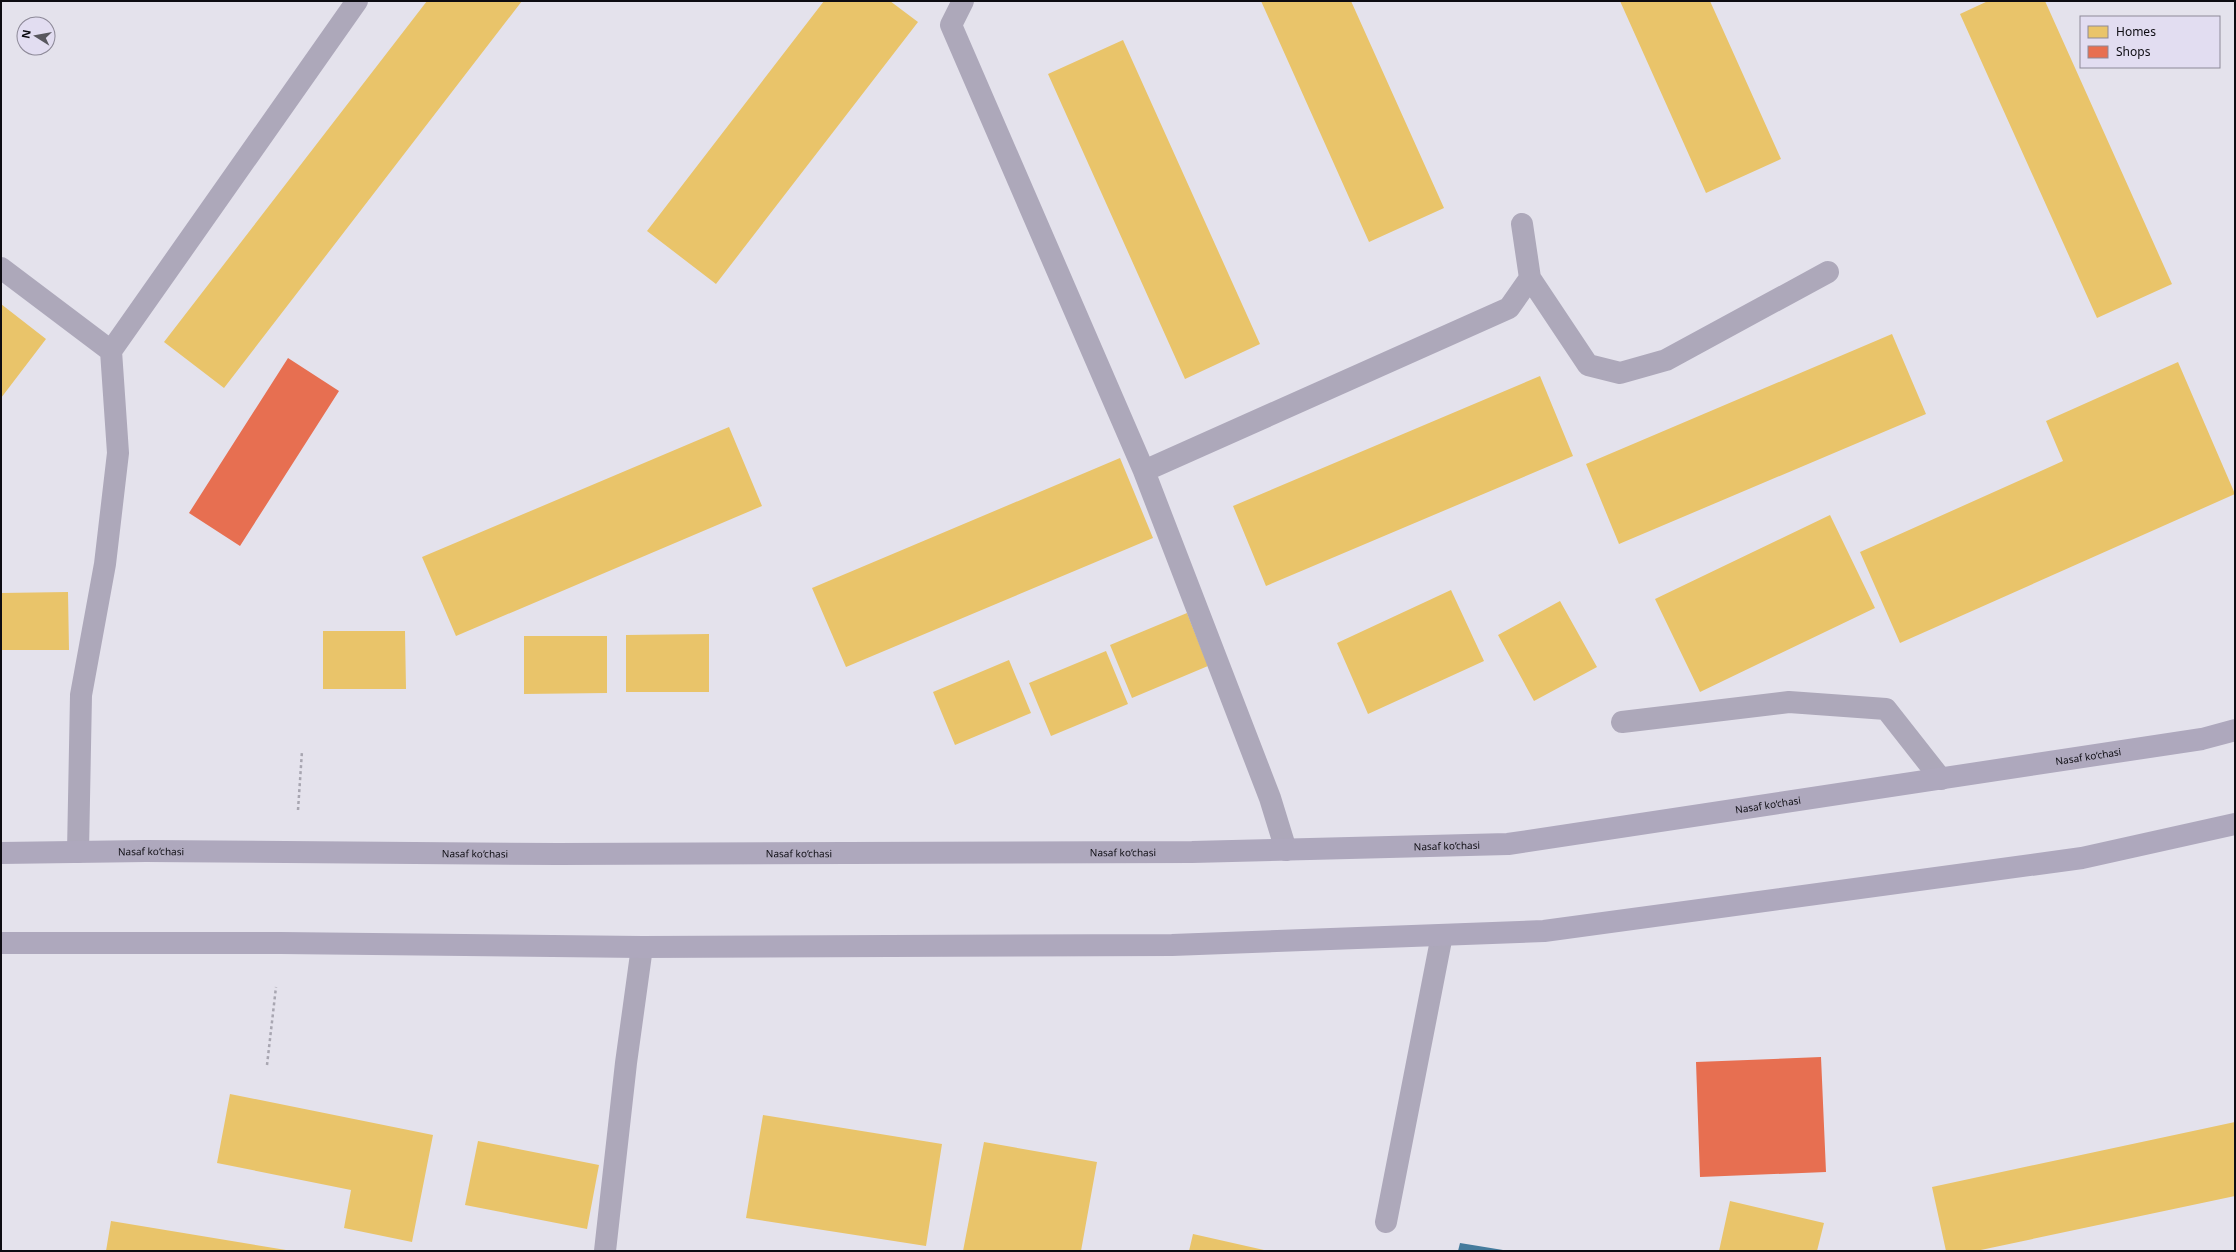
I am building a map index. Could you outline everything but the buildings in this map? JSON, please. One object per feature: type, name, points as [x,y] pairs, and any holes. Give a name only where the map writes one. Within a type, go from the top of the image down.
[{"type":"main road","name":"Nasaf ko‘chasi","points":[[1,853],[574,854],[1184,852],[1508,844],[2202,739],[2235,730]]},
{"type":"main road","points":[[1,943],[281,943],[642,947],[1172,945],[1544,931],[2082,858],[2235,824]]},
{"type":"lane","points":[[78,852],[81,695],[105,564],[118,453],[111,351],[357,1]]},
{"type":"lane","points":[[963,1],[951,25],[1144,471],[1270,798],[1286,850]]},
{"type":"lane","points":[[1522,224],[1530,278],[1588,365],[1620,373],[1666,360],[1828,272]]},
{"type":"lane","points":[[1,268],[111,351]]},
{"type":"lane","points":[[1144,471],[1509,308],[1530,278]]},
{"type":"lane","points":[[1622,722],[1789,702],[1886,709],[1941,779]]},
{"type":"lane","points":[[1386,1222],[1442,935]]},
{"type":"lane","points":[[605,1251],[626,1064],[642,947]]},
{"type":"path","points":[[298,810],[302,751]]},
{"type":"path","points":[[267,1065],[276,987]]}]
